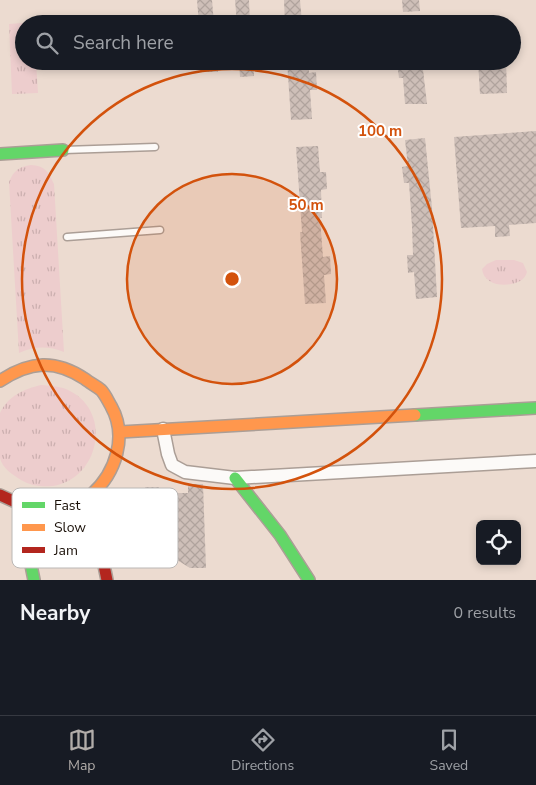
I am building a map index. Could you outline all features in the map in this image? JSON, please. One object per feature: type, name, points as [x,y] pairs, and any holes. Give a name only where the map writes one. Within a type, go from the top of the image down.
[{"type":"street","points":[[0,154],[62,150]]},
{"type":"street","points":[[0,381],[17,371],[29,367],[54,365],[67,368],[89,379],[99,387],[113,408],[120,432],[120,444],[114,468],[101,488]]},
{"type":"street","points":[[120,432],[536,408]]},
{"type":"street","points":[[163,429],[172,465],[185,472],[235,478],[536,461]]},
{"type":"street","points":[[235,478],[280,535],[309,580]]},
{"type":"street","points":[[0,495],[12,502]]},
{"type":"lane","points":[[62,150],[155,147]]},
{"type":"lane","points":[[67,237],[160,230]]},
{"type":"green space","points":[[9,24],[15,24],[15,70],[37,70],[38,93],[12,94]]},
{"type":"green space","points":[[31,165],[46,170],[54,184],[64,352],[41,348],[19,353],[9,182],[17,170]]},
{"type":"green space","points":[[496,260],[514,260],[523,263],[527,272],[524,278],[515,283],[503,285],[491,282],[484,275],[482,269],[487,264]]},
{"type":"green space","points":[[41,385],[67,389],[84,401],[92,414],[96,429],[95,444],[90,459],[81,471],[69,481],[53,486],[37,486],[25,482],[8,471],[0,458],[0,413],[3,407],[17,394]]},
{"type":"building","points":[[197,0],[212,0],[213,15],[198,15]]},
{"type":"building","points":[[235,0],[249,0],[250,15],[236,15]]},
{"type":"building","points":[[284,0],[300,0],[301,15],[285,15]]},
{"type":"building","points":[[402,0],[419,0],[420,11],[403,12]]},
{"type":"building","points":[[203,70],[218,70],[218,72],[203,72]]},
{"type":"building","points":[[240,70],[254,70],[254,76],[240,77]]},
{"type":"building","points":[[288,70],[316,72],[317,90],[310,90],[312,119],[291,120]]},
{"type":"building","points":[[398,70],[423,70],[427,104],[405,104],[403,78],[399,78]]},
{"type":"building","points":[[479,70],[506,70],[507,93],[480,94]]},
{"type":"building","points":[[536,131],[536,223],[509,225],[510,236],[495,237],[495,226],[461,228],[454,137]]},
{"type":"building","points":[[425,138],[432,208],[437,297],[416,299],[414,272],[408,273],[407,255],[413,255],[409,183],[404,183],[402,167],[408,166],[405,140]]},
{"type":"building","points":[[318,146],[320,172],[326,172],[327,189],[321,190],[322,218],[320,218],[323,257],[330,256],[331,274],[324,275],[326,303],[305,304],[296,147]]},
{"type":"building","points":[[188,484],[203,484],[206,568],[190,568],[178,561],[178,493],[188,493]]},
{"type":"traffic: fast","points":[[0,154],[63,150]]},
{"type":"traffic: fast","points":[[415,415],[536,408]]},
{"type":"traffic: fast","points":[[235,478],[280,535],[309,580]]},
{"type":"traffic: fast","points":[[32,568],[34,580]]},
{"type":"traffic: slow","points":[[0,381],[11,374],[32,366],[53,366],[74,373],[104,393],[116,418],[119,429],[119,442],[113,465],[98,488]]},
{"type":"traffic: slow","points":[[120,432],[415,415]]},
{"type":"traffic: jam","points":[[0,495],[12,500]]},
{"type":"traffic: jam","points":[[105,568],[107,580]]}]
